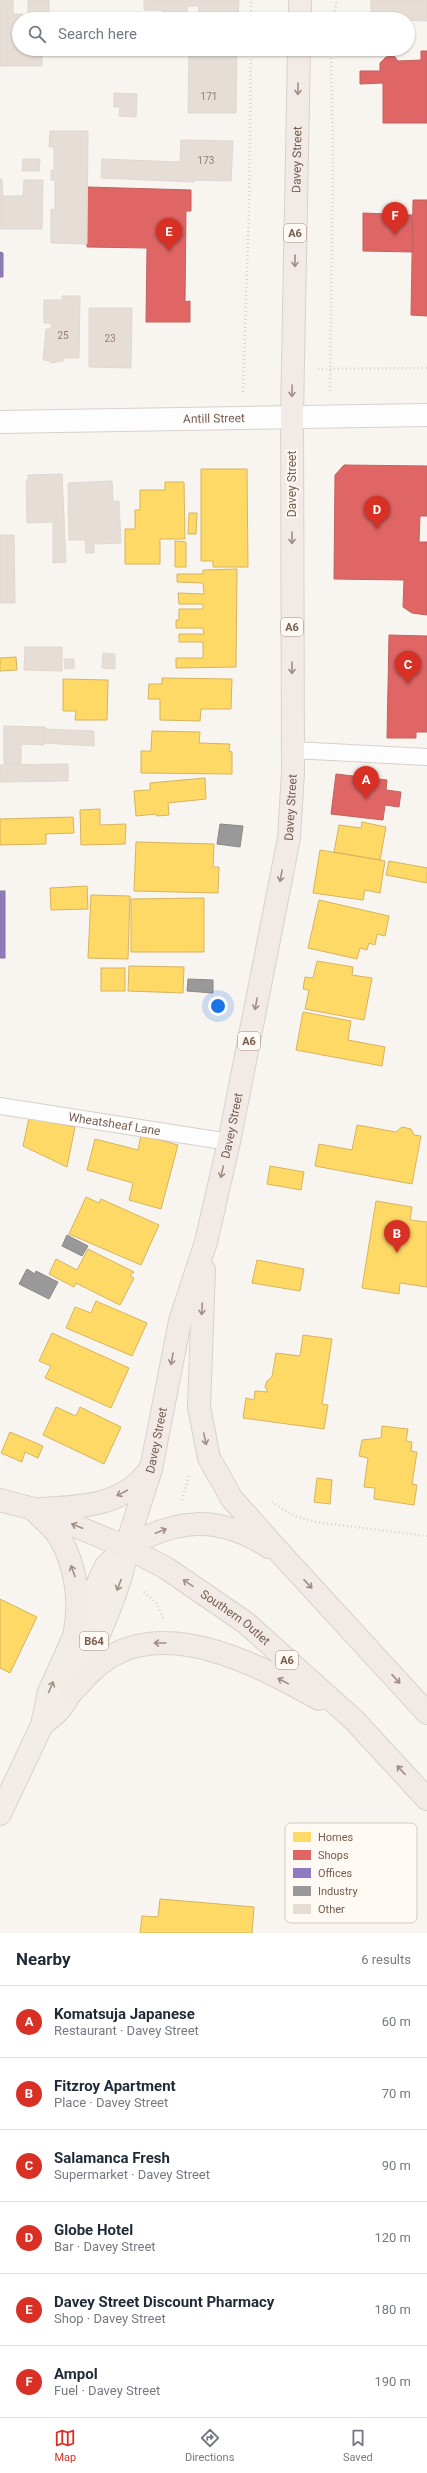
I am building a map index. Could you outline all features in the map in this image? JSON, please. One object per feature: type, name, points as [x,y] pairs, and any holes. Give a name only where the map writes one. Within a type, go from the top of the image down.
[{"type":"highway","points":[[300,0],[300,12]]},
{"type":"highway","name":"Davey Street","points":[[126,1547],[151,1468],[180,1321],[206,1242],[229,1142],[289,838],[293,750],[292,415],[299,56]]},
{"type":"highway","name":"A6","points":[[206,1242],[199,1407],[209,1458],[232,1499],[427,1713]]},
{"type":"highway","points":[[0,1509],[80,1507],[104,1503],[137,1485],[151,1468]]},
{"type":"highway","name":"Southern Outlet","points":[[0,1500],[34,1509],[126,1547],[166,1568],[246,1623],[354,1720],[427,1799]]},
{"type":"highway","points":[[34,1509],[60,1537],[74,1571],[78,1620],[74,1637]]},
{"type":"highway","points":[[126,1547],[172,1526],[206,1523],[253,1537],[282,1555]]},
{"type":"highway","points":[[72,1692],[95,1667],[111,1656],[147,1643],[164,1642],[213,1650],[260,1668],[354,1720]]},
{"type":"main road","name":"Davey Street","points":[[0,1814],[42,1725],[49,1692],[106,1566],[126,1547]]},
{"type":"main road","name":"Davey Street","points":[[42,1725],[60,1710],[72,1692],[120,1582],[126,1556],[126,1547]]},
{"type":"street","name":"Antill Street","points":[[0,422],[292,415],[427,415]]},
{"type":"lane","points":[[293,750],[427,757]]},
{"type":"lane","name":"Wheatsheaf Lane","points":[[0,1106],[229,1142]]},
{"type":"path","points":[[251,0],[251,12]]},
{"type":"path","points":[[334,12],[337,0]]},
{"type":"path","points":[[242,417],[249,210],[251,56]]},
{"type":"path","points":[[330,415],[333,160],[331,56]]},
{"type":"path","points":[[293,370],[427,368]]},
{"type":"path","points":[[182,1501],[191,1471]]},
{"type":"path","points":[[272,1502],[294,1516],[316,1522],[427,1536]]},
{"type":"path","points":[[144,1592],[157,1604],[164,1620]]},
{"type":"building: Homes","points":[[201,469],[247,469],[248,567],[213,567],[213,561],[201,561]]},
{"type":"building: Homes","points":[[165,482],[184,482],[185,539],[160,539],[160,564],[125,564],[125,529],[135,529],[135,510],[140,510],[140,490],[165,490]]},
{"type":"building: Homes","points":[[189,513],[197,513],[196,534],[188,534]]},
{"type":"building: Homes","points":[[175,541],[186,542],[186,567],[175,567]]},
{"type":"building: Homes","points":[[237,569],[236,667],[176,668],[176,658],[203,658],[203,642],[179,642],[179,634],[204,634],[203,628],[176,628],[176,620],[179,620],[179,609],[203,609],[203,604],[179,604],[178,593],[204,594],[203,583],[177,582],[177,574],[203,574],[203,570]]},
{"type":"building: Homes","points":[[16,657],[17,670],[0,671],[0,658]]},
{"type":"building: Homes","points":[[162,678],[232,679],[231,709],[201,709],[200,721],[160,720],[160,699],[148,699],[149,684],[162,684]]},
{"type":"building: Homes","points":[[63,679],[108,680],[107,720],[75,720],[76,711],[63,711]]},
{"type":"building: Homes","points":[[152,731],[200,732],[199,743],[230,744],[229,751],[232,752],[232,774],[141,773],[141,751],[151,751]]},
{"type":"building: Homes","points":[[205,778],[206,799],[168,803],[169,815],[157,816],[156,814],[136,816],[134,791],[150,790],[150,783]]},
{"type":"building: Homes","points":[[100,809],[100,825],[126,824],[125,844],[81,845],[80,810]]},
{"type":"building: Homes","points":[[73,817],[74,833],[46,834],[46,844],[0,845],[0,819]]},
{"type":"building: Homes","points":[[362,822],[386,827],[380,860],[334,852],[339,825],[361,828]]},
{"type":"building: Homes","points":[[136,842],[214,844],[213,867],[219,867],[218,893],[134,891]]},
{"type":"building: Homes","points":[[320,850],[385,861],[380,893],[365,890],[363,900],[313,893]]},
{"type":"building: Homes","points":[[389,861],[427,868],[427,883],[386,875]]},
{"type":"building: Homes","points":[[87,886],[88,909],[51,910],[50,888]]},
{"type":"building: Homes","points":[[91,895],[130,896],[128,959],[88,958]]},
{"type":"building: Homes","points":[[204,898],[204,952],[131,952],[131,899]]},
{"type":"building: Homes","points":[[319,900],[389,916],[385,936],[377,934],[375,945],[369,943],[367,950],[360,948],[357,959],[308,948]]},
{"type":"building: Homes","points":[[317,961],[353,967],[352,975],[372,978],[364,1020],[305,1009],[309,990],[303,989],[305,977],[313,978]]},
{"type":"building: Homes","points":[[129,966],[184,967],[183,993],[128,991]]},
{"type":"building: Homes","points":[[101,968],[125,968],[125,991],[101,991]]},
{"type":"building: Homes","points":[[303,1012],[351,1021],[348,1040],[385,1047],[382,1066],[296,1050]]},
{"type":"building: Homes","points":[[29,1118],[75,1127],[67,1167],[23,1146]]},
{"type":"building: Homes","points":[[357,1125],[396,1132],[402,1127],[411,1129],[414,1135],[421,1136],[412,1184],[315,1166],[319,1144],[352,1150]]},
{"type":"building: Homes","points":[[141,1135],[178,1145],[161,1209],[129,1200],[133,1183],[87,1170],[95,1139],[138,1150]]},
{"type":"building: Homes","points":[[270,1166],[304,1172],[301,1190],[267,1184]]},
{"type":"building: Homes","points":[[86,1197],[99,1203],[101,1199],[159,1225],[141,1265],[69,1234]]},
{"type":"building: Homes","points":[[376,1201],[412,1207],[410,1220],[427,1222],[427,1287],[400,1283],[399,1294],[362,1288]]},
{"type":"building: Homes","points":[[88,1249],[134,1272],[130,1276],[134,1278],[120,1305],[76,1283],[74,1287],[49,1274],[56,1259],[77,1270]]},
{"type":"building: Homes","points":[[257,1260],[304,1269],[300,1291],[252,1283]]},
{"type":"building: Homes","points":[[96,1301],[147,1323],[132,1356],[66,1328],[75,1307],[91,1313]]},
{"type":"building: Homes","points":[[52,1333],[129,1368],[111,1408],[45,1378],[51,1366],[39,1361]]},
{"type":"building: Homes","points":[[303,1335],[332,1339],[322,1404],[328,1405],[324,1429],[243,1418],[246,1398],[254,1400],[255,1391],[268,1392],[265,1387],[267,1381],[272,1377],[276,1353],[300,1356]]},
{"type":"building: Homes","points":[[56,1407],[76,1416],[80,1407],[121,1427],[104,1464],[43,1435]]},
{"type":"building: Homes","points":[[382,1426],[408,1429],[406,1441],[412,1442],[411,1451],[417,1452],[412,1484],[417,1485],[414,1505],[374,1499],[375,1488],[364,1487],[368,1458],[359,1456],[362,1440],[381,1438]]},
{"type":"building: Homes","points":[[10,1432],[43,1446],[38,1458],[25,1452],[22,1462],[1,1453]]},
{"type":"building: Homes","points":[[317,1478],[332,1480],[330,1504],[314,1502]]},
{"type":"building: Homes","points":[[0,1599],[37,1617],[10,1673],[0,1668]]},
{"type":"building: Homes","points":[[160,1899],[254,1907],[252,1933],[140,1933],[142,1916],[158,1917]]},
{"type":"building: Shops","points":[[421,51],[427,51],[427,123],[383,123],[383,83],[360,84],[360,71],[380,71],[380,63],[386,57],[394,56],[398,61],[421,60]]},
{"type":"building: Shops","points":[[87,187],[191,190],[191,211],[186,211],[185,302],[190,301],[190,322],[146,322],[147,248],[87,247]]},
{"type":"building: Shops","points":[[413,200],[427,200],[427,316],[411,315]]},
{"type":"building: Shops","points":[[363,213],[412,215],[413,252],[363,251]]},
{"type":"building: Shops","points":[[344,465],[427,466],[427,516],[420,516],[419,542],[427,542],[427,615],[412,613],[403,607],[404,580],[334,579],[335,475]]},
{"type":"building: Shops","points":[[389,635],[427,636],[427,732],[416,732],[416,738],[387,738]]},
{"type":"building: Shops","points":[[336,774],[387,780],[386,790],[401,792],[399,807],[385,805],[383,820],[331,814]]},
{"type":"building: Offices","points":[[0,252],[3,253],[3,277],[0,277]]},
{"type":"building: Offices","points":[[0,891],[5,891],[5,958],[0,958]]},
{"type":"building: Industry","points":[[220,824],[243,826],[240,847],[217,844]]},
{"type":"building: Industry","points":[[188,979],[213,980],[213,993],[187,991]]},
{"type":"building: Industry","points":[[67,1235],[88,1246],[82,1256],[62,1246]]},
{"type":"building: Industry","points":[[27,1269],[35,1274],[36,1271],[58,1282],[49,1299],[19,1284]]},
{"type":"building: Other","points":[[0,0],[13,0],[12,56],[42,56],[42,66],[0,66]]},
{"type":"building: Other","points":[[28,0],[49,0],[49,12],[28,12]]},
{"type":"building: Other","points":[[144,0],[239,0],[238,12],[199,12],[199,6],[187,6],[187,12],[144,10]]},
{"type":"building: Other","points":[[371,0],[427,0],[427,21],[415,21],[415,12],[371,12]]},
{"type":"building: Other","points":[[189,56],[237,56],[236,113],[188,113]]},
{"type":"building: Other","points":[[114,93],[137,94],[136,117],[119,116],[120,107],[114,107]]},
{"type":"building: Other","points":[[50,131],[88,131],[87,244],[51,243],[51,209],[55,210],[55,180],[51,180],[51,170],[54,170],[54,147],[49,147]]},
{"type":"building: Other","points":[[181,140],[233,141],[231,181],[194,180],[194,182],[101,178],[102,159],[180,162]]},
{"type":"building: Other","points":[[23,159],[40,159],[39,171],[22,171]]},
{"type":"building: Other","points":[[0,179],[2,179],[3,229],[0,229]]},
{"type":"building: Other","points":[[24,180],[43,180],[42,229],[3,229],[3,196],[23,196]]},
{"type":"building: Other","points":[[62,296],[80,296],[79,358],[63,358],[63,361],[50,363],[50,361],[43,360],[46,329],[51,329],[51,323],[44,323],[44,300],[62,300]]},
{"type":"building: Other","points":[[89,308],[132,308],[131,368],[89,367]]},
{"type":"building: Other","points":[[62,474],[66,562],[53,563],[53,522],[27,523],[26,481],[28,481],[28,475]]},
{"type":"building: Other","points":[[112,481],[113,501],[119,501],[121,543],[94,544],[94,553],[86,553],[85,540],[69,540],[68,483]]},
{"type":"building: Other","points":[[0,535],[14,535],[15,603],[0,603]]},
{"type":"building: Other","points":[[25,647],[62,647],[62,671],[24,670]]},
{"type":"building: Other","points":[[103,653],[115,654],[115,669],[102,668]]},
{"type":"building: Other","points":[[64,659],[74,659],[74,668],[65,669]]},
{"type":"building: Other","points":[[4,726],[45,727],[44,745],[21,744],[21,764],[4,765]]},
{"type":"building: Other","points":[[44,729],[94,731],[94,746],[43,743]]},
{"type":"building: Other","points":[[68,764],[68,781],[0,782],[0,765]]},
{"type":"place","name":"Ampol","points":[[395,235]]},
{"type":"place","name":"Davey Street Discount Pharmacy","points":[[169,251]]},
{"type":"place","name":"Globe Hotel","points":[[377,529]]},
{"type":"place","name":"Salamanca Fresh","points":[[408,684]]},
{"type":"place","name":"Komatsuja Japanese","points":[[366,799]]},
{"type":"place","name":"Fitzroy Apartment","points":[[397,1253]]}]
